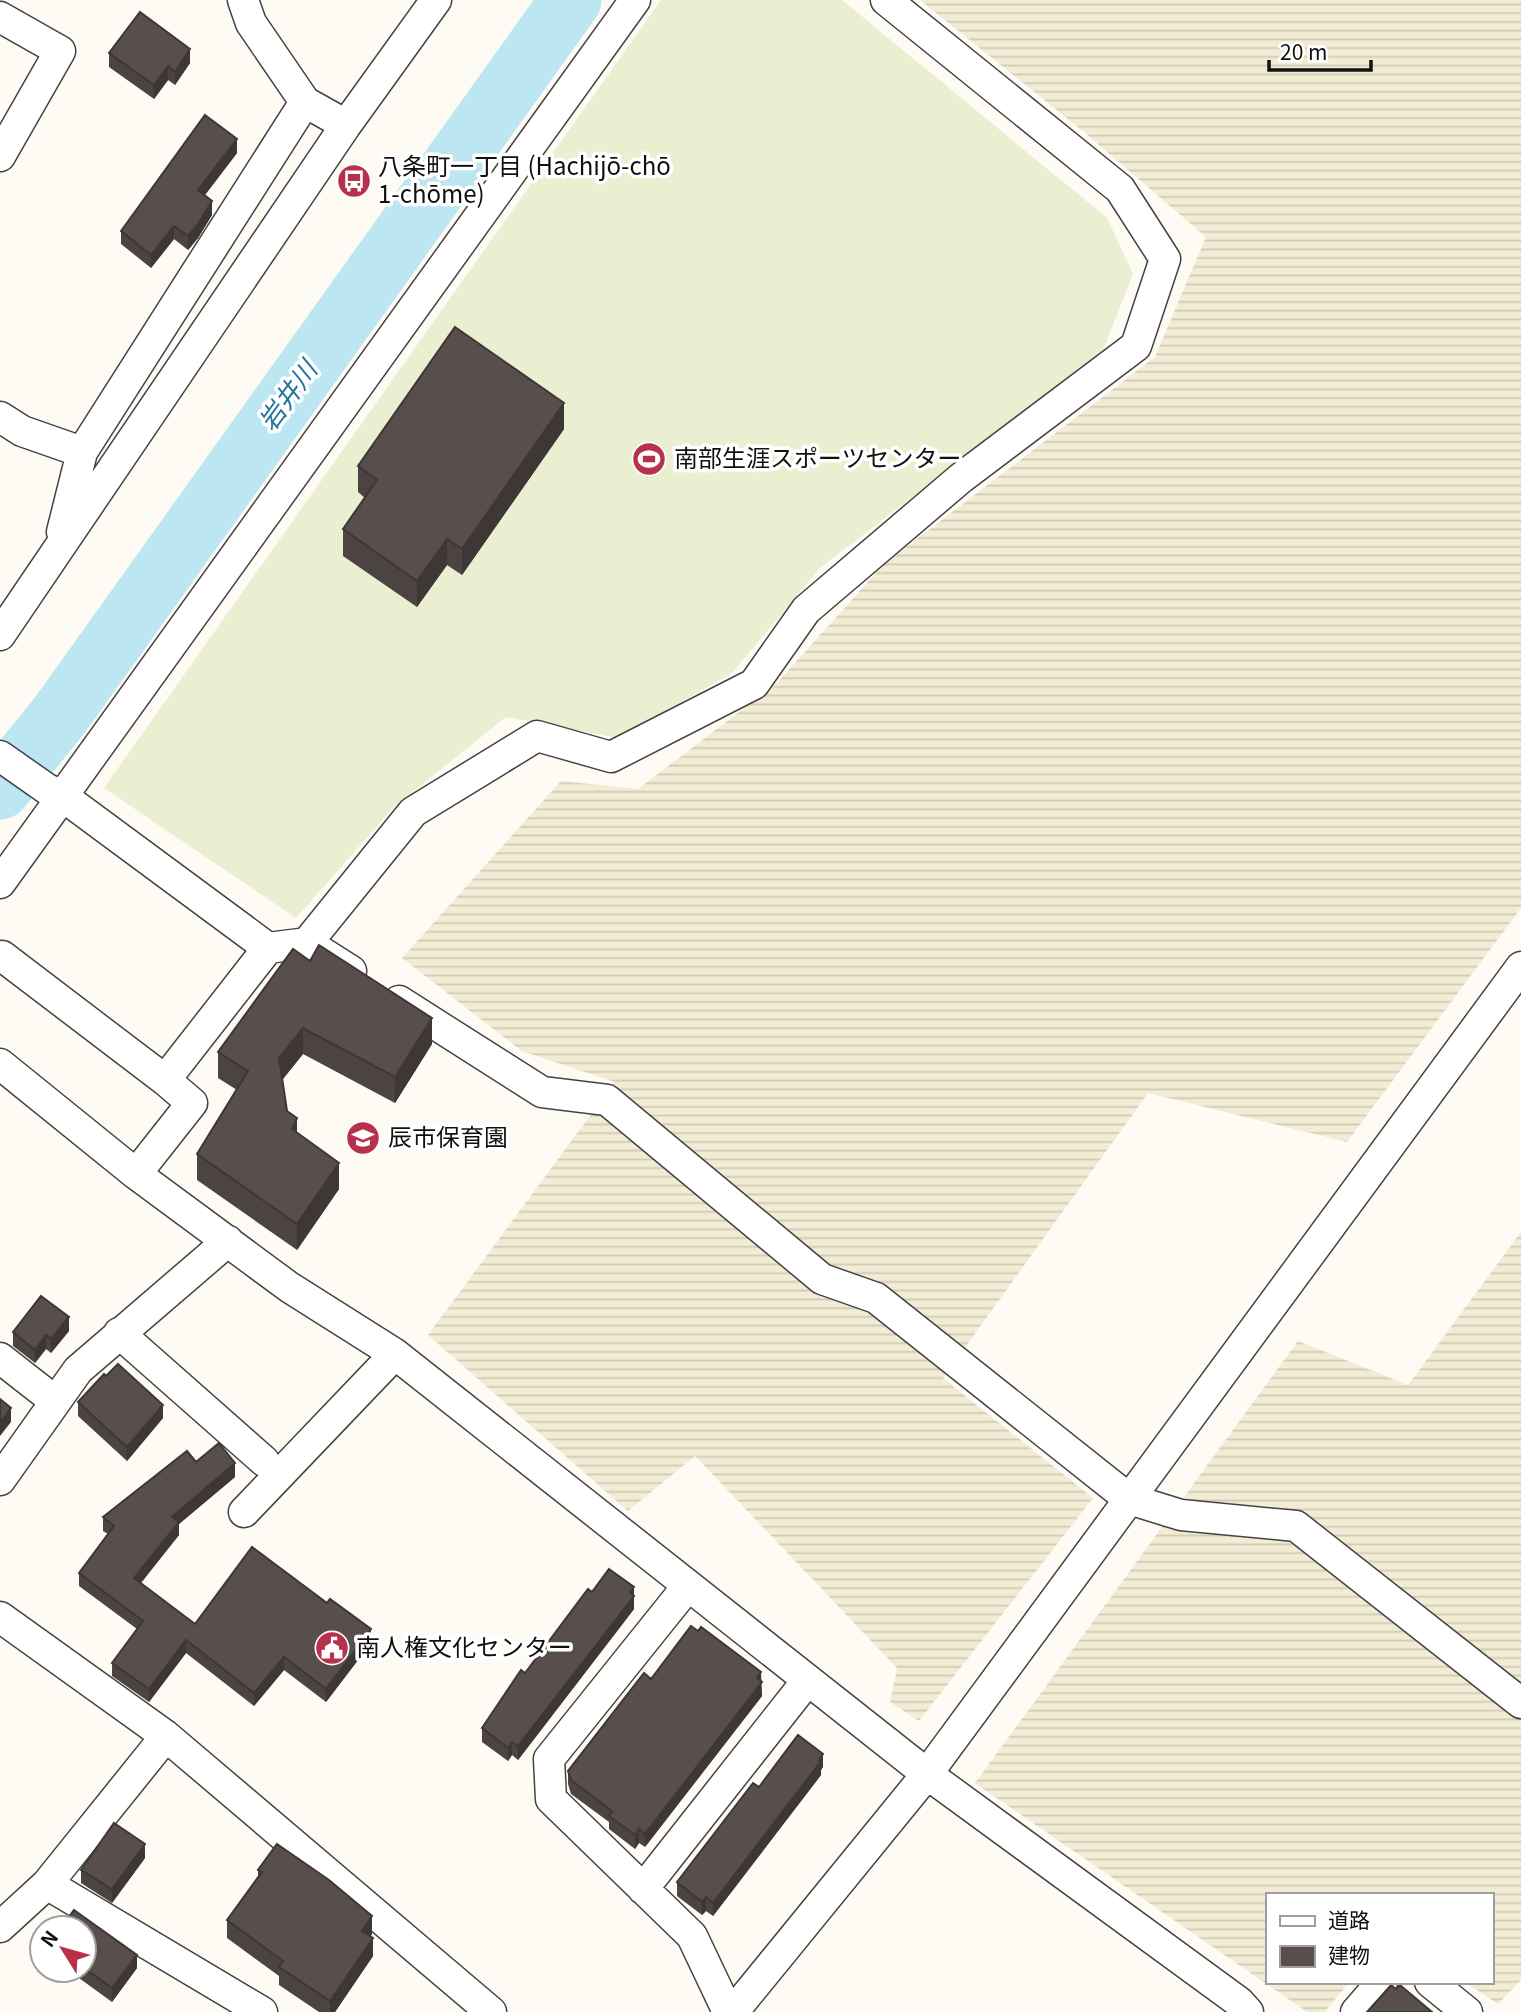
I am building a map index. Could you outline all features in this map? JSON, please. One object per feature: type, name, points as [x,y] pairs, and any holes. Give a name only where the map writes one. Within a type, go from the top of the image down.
[{"type":"street","points":[[243,0],[251,23],[305,102],[346,125]]},
{"type":"street","points":[[0,635],[346,125],[436,0]]},
{"type":"street","points":[[0,883],[54,792],[635,0]]},
{"type":"street","points":[[307,943],[413,812],[537,736],[611,757],[754,684],[806,610],[961,478],[1136,346],[1164,259],[1120,188],[886,0]]},
{"type":"street","points":[[0,17],[61,51],[0,156]]},
{"type":"street","points":[[57,553],[82,452],[305,102]]},
{"type":"street","points":[[0,417],[22,431],[82,452]]},
{"type":"street","points":[[0,756],[54,792],[268,948],[307,943],[542,1092],[607,1101],[822,1279],[876,1298],[1129,1499],[1181,1515],[1296,1526],[1521,1703]]},
{"type":"street","points":[[165,1080],[268,948]]},
{"type":"street","points":[[2,956],[192,1103],[136,1174]]},
{"type":"street","points":[[687,1587],[549,1759],[551,1799],[692,1936],[730,2012],[927,1774],[1521,967]]},
{"type":"street","points":[[0,1064],[136,1174],[289,1287],[395,1354],[927,1774],[1239,2002],[1248,2012]]},
{"type":"street","points":[[0,1480],[78,1370],[228,1241]]},
{"type":"street","points":[[118,1333],[264,1461]]},
{"type":"street","points":[[244,1513],[395,1354]]},
{"type":"street","points":[[0,1358],[55,1401]]},
{"type":"street","points":[[0,1617],[166,1736],[491,2012]]},
{"type":"street","points":[[643,1889],[807,1681]]},
{"type":"street","points":[[0,1927],[47,1884],[166,1736]]},
{"type":"street","points":[[47,1884],[262,2012]]},
{"type":"street","points":[[1356,2012],[1380,1984]]},
{"type":"street","points":[[1432,1984],[1467,2012]]},
{"type":"shaded area","points":[[920,0],[1521,0],[1521,908],[1347,1142],[1148,1093],[943,1378],[1093,1498],[919,1721],[890,1702],[897,1668],[695,1456],[628,1511],[428,1335],[615,1082],[522,1051],[402,958],[561,781],[638,789],[777,683],[883,565],[1155,357],[1206,237],[1084,132]]},
{"type":"shaded area","points":[[1521,1232],[1521,1980],[1498,2004],[1468,1984],[1493,1984],[1493,1893],[1266,1893],[1266,1984],[975,1783],[1298,1341],[1408,1385]]},
{"type":"shaded area","points":[[1266,1984],[1347,1984],[1325,2012],[1307,2012]]},
{"type":"green space","name":"南部生涯スポーツセンター","points":[[661,0],[842,0],[1107,218],[1133,274],[1103,350],[820,568],[732,673],[619,738],[506,717],[393,808],[296,918],[104,788]]},
{"type":"building","points":[[140,12],[190,49],[175,72],[168,66],[154,85],[109,53]]},
{"type":"building","points":[[205,115],[237,139],[198,190],[212,201],[198,224],[188,236],[174,226],[151,255],[121,231]]},
{"type":"building","points":[[455,327],[564,403],[462,549],[447,539],[417,581],[343,529],[377,480],[358,466]]},
{"type":"building","points":[[319,945],[432,1018],[395,1077],[303,1028],[279,1058],[287,1111],[297,1118],[292,1129],[339,1163],[297,1224],[197,1154],[248,1071],[218,1052],[293,949],[310,961]]},
{"type":"building","points":[[41,1296],[69,1317],[51,1339],[46,1335],[35,1350],[13,1332]]},
{"type":"building","points":[[118,1364],[163,1405],[127,1447],[78,1402],[104,1374],[106,1376]]},
{"type":"building","points":[[0,1399],[11,1408],[0,1423]]},
{"type":"building","points":[[219,1443],[235,1463],[172,1517],[179,1522],[134,1578],[195,1624],[252,1547],[327,1603],[330,1599],[371,1629],[326,1689],[284,1657],[254,1693],[186,1640],[149,1689],[112,1663],[143,1621],[79,1573],[114,1526],[103,1517],[187,1451],[196,1462]]},
{"type":"building","points":[[609,1569],[634,1587],[630,1592],[634,1596],[518,1746],[512,1742],[508,1748],[482,1728],[521,1670],[525,1673],[588,1589],[592,1592]]},
{"type":"building","points":[[691,1626],[698,1631],[701,1627],[761,1672],[757,1678],[762,1682],[645,1834],[639,1829],[635,1835],[609,1816],[612,1811],[571,1780],[568,1771],[644,1673],[651,1679]]},
{"type":"building","points":[[798,1735],[823,1754],[819,1760],[821,1761],[713,1903],[706,1897],[702,1902],[677,1882],[753,1783],[759,1787]]},
{"type":"building","points":[[114,1823],[145,1844],[112,1889],[81,1870]]},
{"type":"building","points":[[277,1844],[329,1880],[372,1916],[362,1931],[373,1938],[330,2001],[279,1967],[283,1961],[227,1920],[262,1872],[258,1870]]},
{"type":"building","points":[[98,1927],[137,1955],[112,1988],[98,1978]]},
{"type":"building","points":[[1391,1985],[1396,1989],[1400,1985],[1432,2012],[1367,2012]]},
{"type":"waterway","name":"岩井川","points":[[0,789],[60,715],[571,0]]},
{"type":"place","name":"八条町一丁目 (Hachijō-chō 1-chōme)","points":[[354,181]]},
{"type":"place","name":"南部生涯スポーツセンター","points":[[649,459]]},
{"type":"place","name":"辰市保育園","points":[[363,1138]]},
{"type":"place","name":"南人権文化センター","points":[[332,1648]]}]
